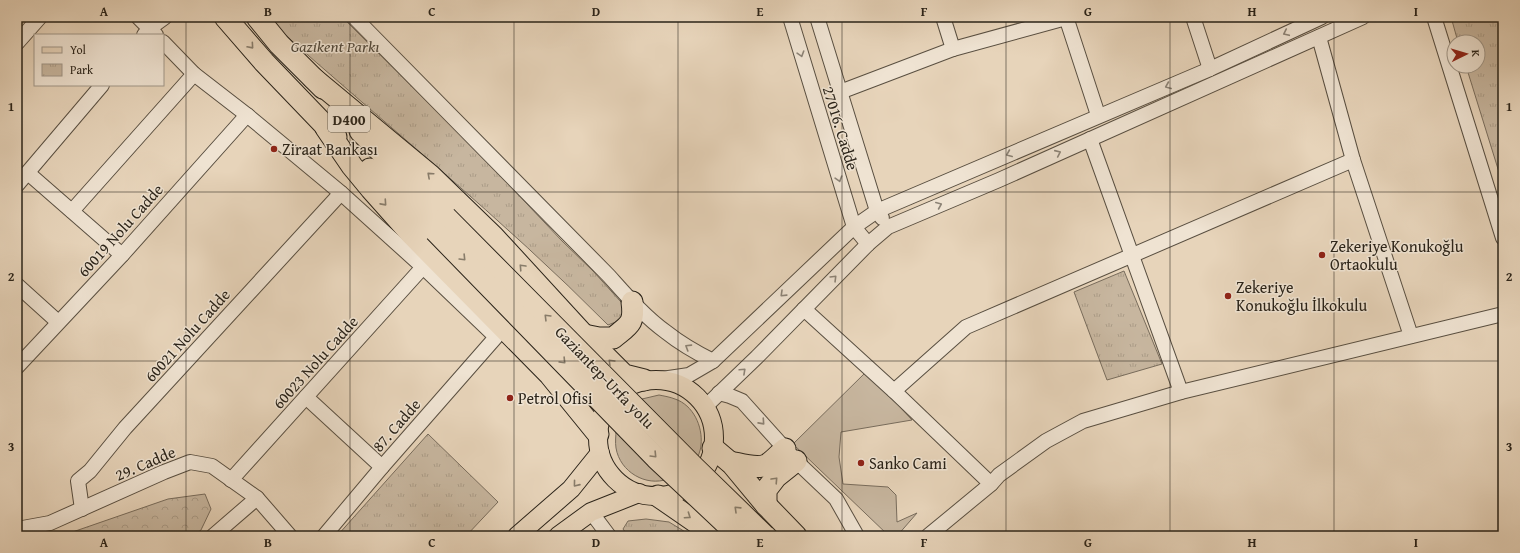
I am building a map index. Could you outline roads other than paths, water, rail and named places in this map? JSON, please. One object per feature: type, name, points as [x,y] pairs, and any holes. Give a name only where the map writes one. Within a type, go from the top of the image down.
[{"type":"highway","name":"D400","points":[[225,17],[264,62],[326,128],[441,224]]},
{"type":"highway","name":"D400","points":[[257,17],[279,44],[314,78],[441,224]]},
{"type":"highway","points":[[314,78],[430,175],[494,237],[584,335],[624,375],[653,380]]},
{"type":"highway","points":[[326,128],[352,166],[412,235],[550,375],[599,444]]},
{"type":"highway","name":"Gaziantep-Urfa yolu","points":[[441,224],[656,458],[739,536]]},
{"type":"highway","name":"Gaziantep-Urfa yolu","points":[[441,224],[766,536]]},
{"type":"highway","points":[[584,335],[599,338],[613,338],[631,324],[634,313],[632,302]]},
{"type":"highway","points":[[713,448],[730,462],[766,505],[796,536]]},
{"type":"highway","points":[[730,462],[758,467],[791,455]]},
{"type":"highway","points":[[766,505],[766,490],[791,455]]},
{"type":"highway","points":[[649,495],[716,536]]},
{"type":"main road","points":[[558,536],[591,512],[649,495],[677,492],[694,482],[711,459],[713,448],[713,429],[705,407],[696,396],[681,385],[653,380],[626,387],[612,399],[602,416],[599,444],[608,471],[622,485],[649,495]]},
{"type":"main road","points":[[517,536],[571,489],[599,444]]},
{"type":"street","points":[[138,17],[150,33],[165,17]]},
{"type":"street","points":[[354,17],[609,276],[632,302],[664,332],[713,361]]},
{"type":"street","name":"27016. Cadde","points":[[790,17],[854,227],[868,244]]},
{"type":"street","name":"27016. Cadde","points":[[817,17],[877,211],[888,226]]},
{"type":"street","points":[[943,17],[953,49]]},
{"type":"street","points":[[840,92],[953,49],[1066,17],[1098,115]]},
{"type":"street","points":[[1193,17],[1210,69]]},
{"type":"street","points":[[705,407],[757,357],[868,244],[888,226],[999,180],[1363,17]]},
{"type":"street","points":[[1434,17],[1503,238]]},
{"type":"street","points":[[653,380],[689,375],[713,361],[854,227],[877,211],[1098,115],[1210,69],[1315,18]]},
{"type":"street","points":[[17,43],[34,19]]},
{"type":"street","points":[[1319,36],[1353,160],[1411,336]]},
{"type":"street","points":[[164,43],[194,74],[247,115],[341,192],[423,267]]},
{"type":"street","points":[[72,212],[194,74]]},
{"type":"street","points":[[17,185],[101,86]]},
{"type":"street","name":"60019 Nolu Cadde","points":[[17,367],[122,255],[247,115]]},
{"type":"street","points":[[1090,139],[1181,392]]},
{"type":"street","points":[[894,391],[966,327],[1353,160]]},
{"type":"street","points":[[28,173],[122,255]]},
{"type":"street","name":"60021 Nolu Cadde","points":[[82,509],[78,481],[90,471],[125,428],[341,192]]},
{"type":"street","name":"87. Cadde","points":[[324,536],[382,467],[496,337],[423,267]]},
{"type":"street","name":"60023 Nolu Cadde","points":[[232,480],[423,267]]},
{"type":"street","points":[[17,285],[58,322]]},
{"type":"street","points":[[804,309],[894,391],[990,484]]},
{"type":"street","points":[[928,536],[999,475],[1046,441],[1083,421],[1181,392],[1503,314]]},
{"type":"street","points":[[719,394],[730,396],[742,401],[791,455],[836,499],[857,536]]},
{"type":"street","points":[[306,397],[382,467]]},
{"type":"street","name":"29. Cadde","points":[[17,529],[50,523],[164,472],[190,462],[212,466],[257,498],[290,536]]},
{"type":"street","points":[[213,536],[257,498]]},
{"type":"street","points":[[591,512],[609,536]]},
{"type":"place","name":"Ziraat Bankası","points":[[274,149]]},
{"type":"place","name":"Zekeriye Konukoğlu Ortaokulu","points":[[1322,255]]},
{"type":"place","name":"Zekeriye Konukoğlu İlkokulu","points":[[1228,296]]},
{"type":"place","name":"Petrol Ofisi","points":[[510,398]]},
{"type":"place","name":"Sanko Cami","points":[[861,463]]},
{"type":"park label","name":"Gazikent Parkı","points":[[335,46]]}]
